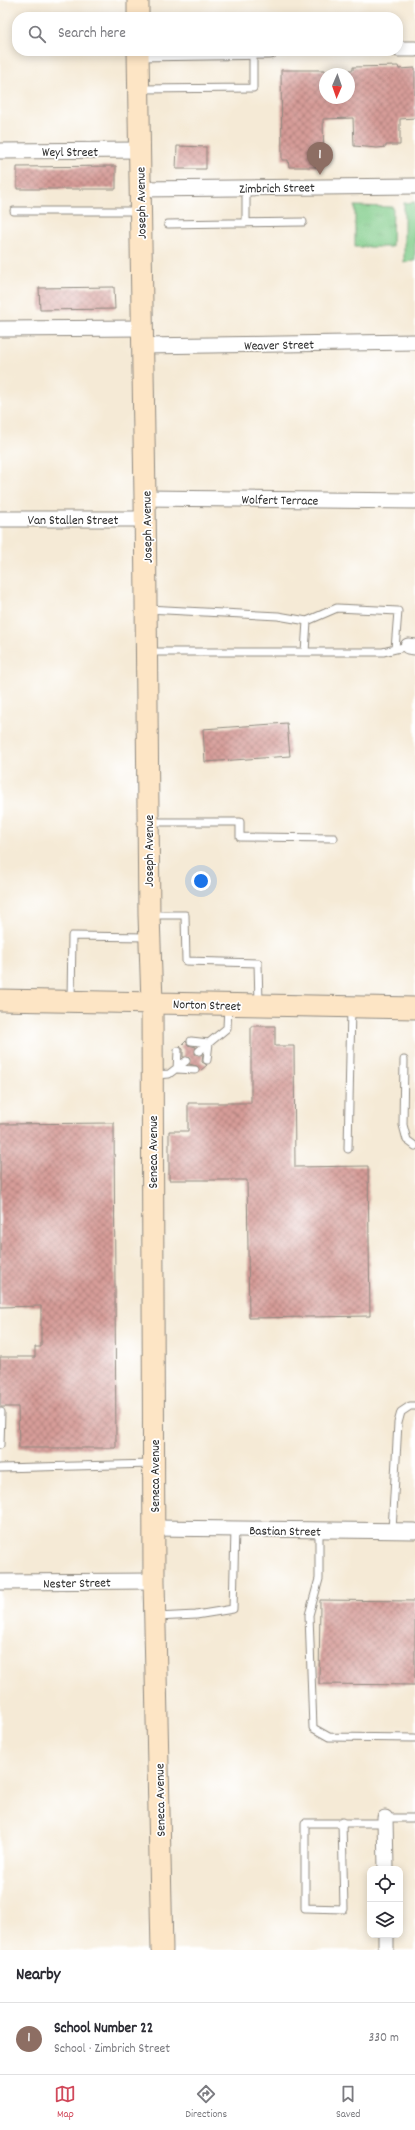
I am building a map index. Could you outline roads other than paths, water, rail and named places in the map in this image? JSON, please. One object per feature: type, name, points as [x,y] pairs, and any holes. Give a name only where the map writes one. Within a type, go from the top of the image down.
[{"type":"main road","points":[[138,0],[138,12]]},
{"type":"main road","name":"Joseph Avenue","points":[[138,56],[147,609],[149,915],[152,1002]]},
{"type":"main road","name":"Norton Street","points":[[0,1000],[152,1002],[351,1008],[415,1008]]},
{"type":"main road","name":"Seneca Avenue","points":[[152,1002],[154,1581],[162,1950]]},
{"type":"street","points":[[403,49],[415,49]]},
{"type":"street","name":"Weyl Street","points":[[0,151],[139,150]]},
{"type":"street","name":"Zimbrich Street","points":[[140,189],[415,186]]},
{"type":"street","name":"Weaver Street","points":[[0,329],[143,337],[415,342]]},
{"type":"street","name":"Wolfert Terrace","points":[[145,498],[415,501]]},
{"type":"street","name":"Van Stallen Street","points":[[0,519],[145,519]]},
{"type":"street","name":"Bastian Street","points":[[154,1528],[415,1531]]},
{"type":"street","name":"Nester Street","points":[[0,1582],[154,1581]]},
{"type":"street","points":[[385,1820],[386,1866]]},
{"type":"street","points":[[386,1938],[386,1950]]},
{"type":"lane","points":[[139,89],[253,88],[253,56]]},
{"type":"lane","points":[[246,188],[246,223]]},
{"type":"lane","points":[[14,211],[140,211]]},
{"type":"lane","points":[[168,224],[303,222]]},
{"type":"lane","points":[[147,609],[278,616],[307,621],[337,608],[398,611],[406,648],[384,652],[147,652]]},
{"type":"lane","points":[[305,652],[307,621]]},
{"type":"lane","points":[[148,822],[240,822],[240,837],[334,838]]},
{"type":"lane","points":[[149,915],[185,915],[186,961],[258,963],[259,1006]]},
{"type":"lane","points":[[71,1001],[72,936],[150,937]]},
{"type":"lane","points":[[199,1051],[227,1028],[228,1005]]},
{"type":"lane","points":[[348,1149],[351,1008]]},
{"type":"lane","points":[[191,1041],[209,1043]]},
{"type":"lane","points":[[207,1060],[209,1043]]},
{"type":"lane","points":[[177,1069],[178,1051]]},
{"type":"lane","points":[[404,1060],[403,1125],[407,1140],[415,1146]]},
{"type":"lane","points":[[152,1075],[169,1074],[186,1061]]},
{"type":"lane","points":[[177,1069],[195,1070]]},
{"type":"lane","points":[[392,1531],[398,1423],[401,1412],[410,1406],[415,1406]]},
{"type":"lane","points":[[0,1445],[1,1412]]},
{"type":"lane","points":[[0,1468],[154,1464]]},
{"type":"lane","points":[[155,1617],[196,1615],[233,1609],[235,1529]]},
{"type":"lane","points":[[319,1530],[320,1579],[309,1615],[312,1728],[329,1736],[415,1738]]},
{"type":"lane","points":[[342,1822],[344,1909],[305,1908],[305,1823],[415,1818]]},
{"type":"place","name":"School Number 22","points":[[320,175]]}]
